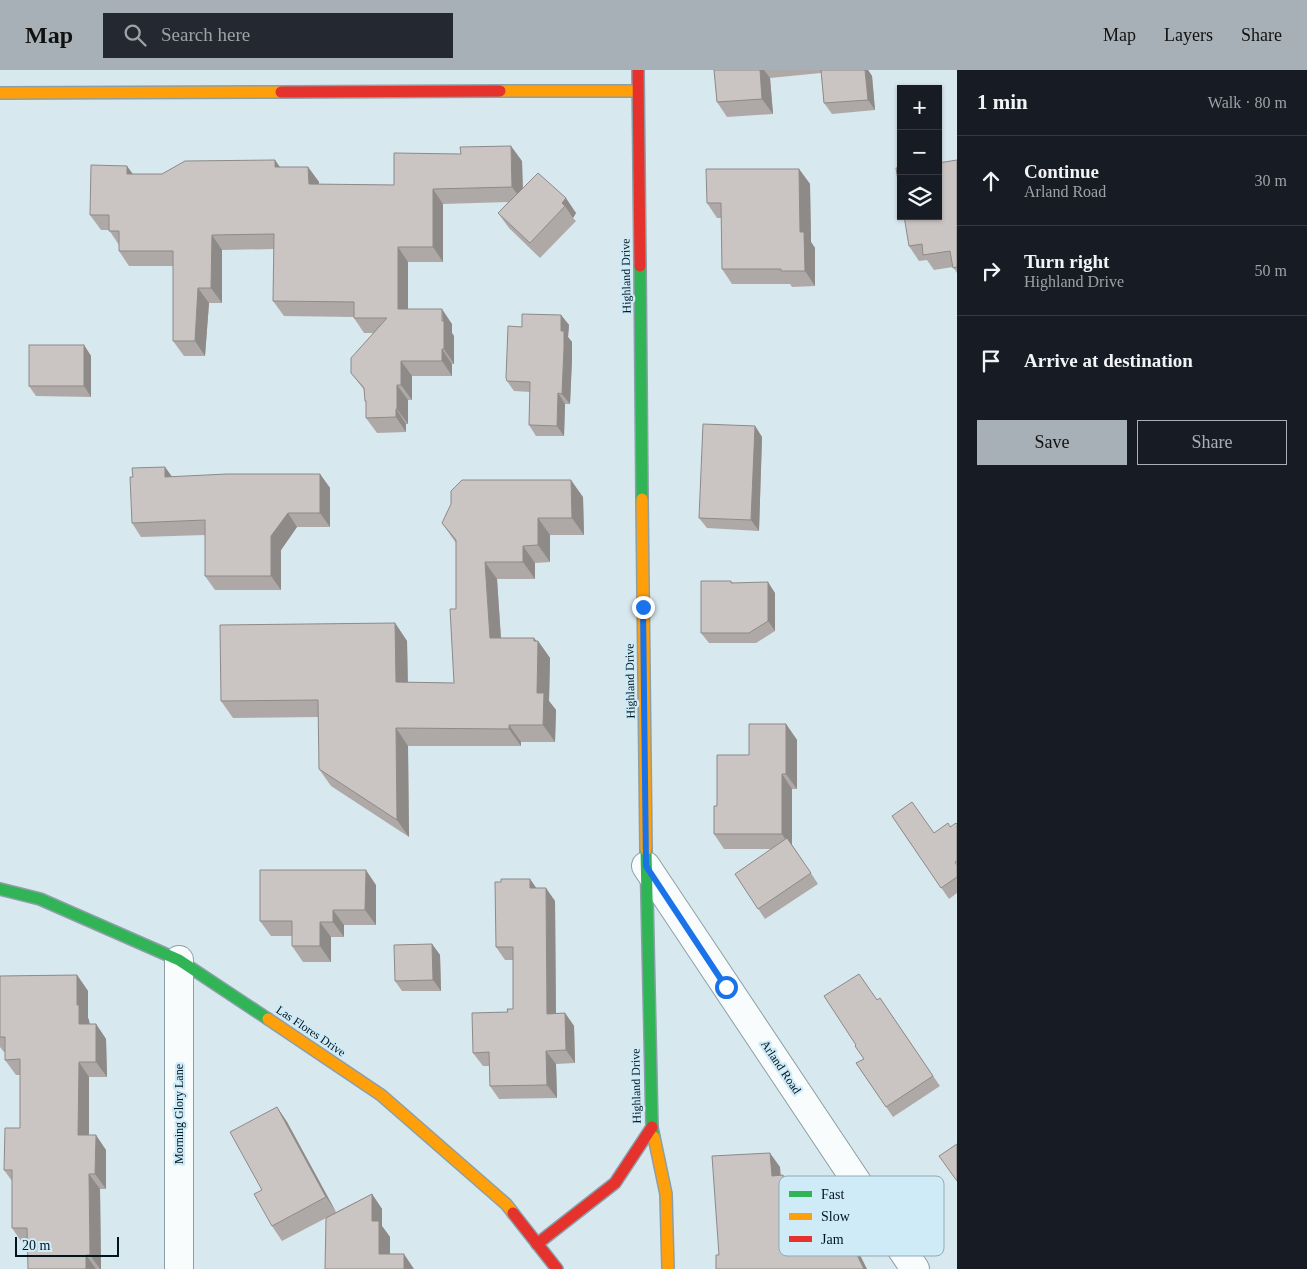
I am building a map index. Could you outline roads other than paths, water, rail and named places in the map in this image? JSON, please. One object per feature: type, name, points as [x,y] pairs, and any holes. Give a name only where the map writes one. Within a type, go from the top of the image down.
[{"type":"street","name":"Highland Drive","points":[[537,1244],[615,1183],[652,1127],[646,866],[638,70]]},
{"type":"street","points":[[0,94],[638,92]]},
{"type":"street","name":"Arland Road","points":[[646,866],[853,1176]]},
{"type":"street","name":"Las Flores Drive","points":[[0,889],[40,899],[180,960],[382,1095],[506,1204],[557,1269]]},
{"type":"street","name":"Morning Glory Lane","points":[[180,960],[180,1269]]},
{"type":"street","points":[[652,1127],[666,1194],[668,1269]]},
{"type":"street","name":"Arland Road","points":[[906,1256],[915,1269]]}]
